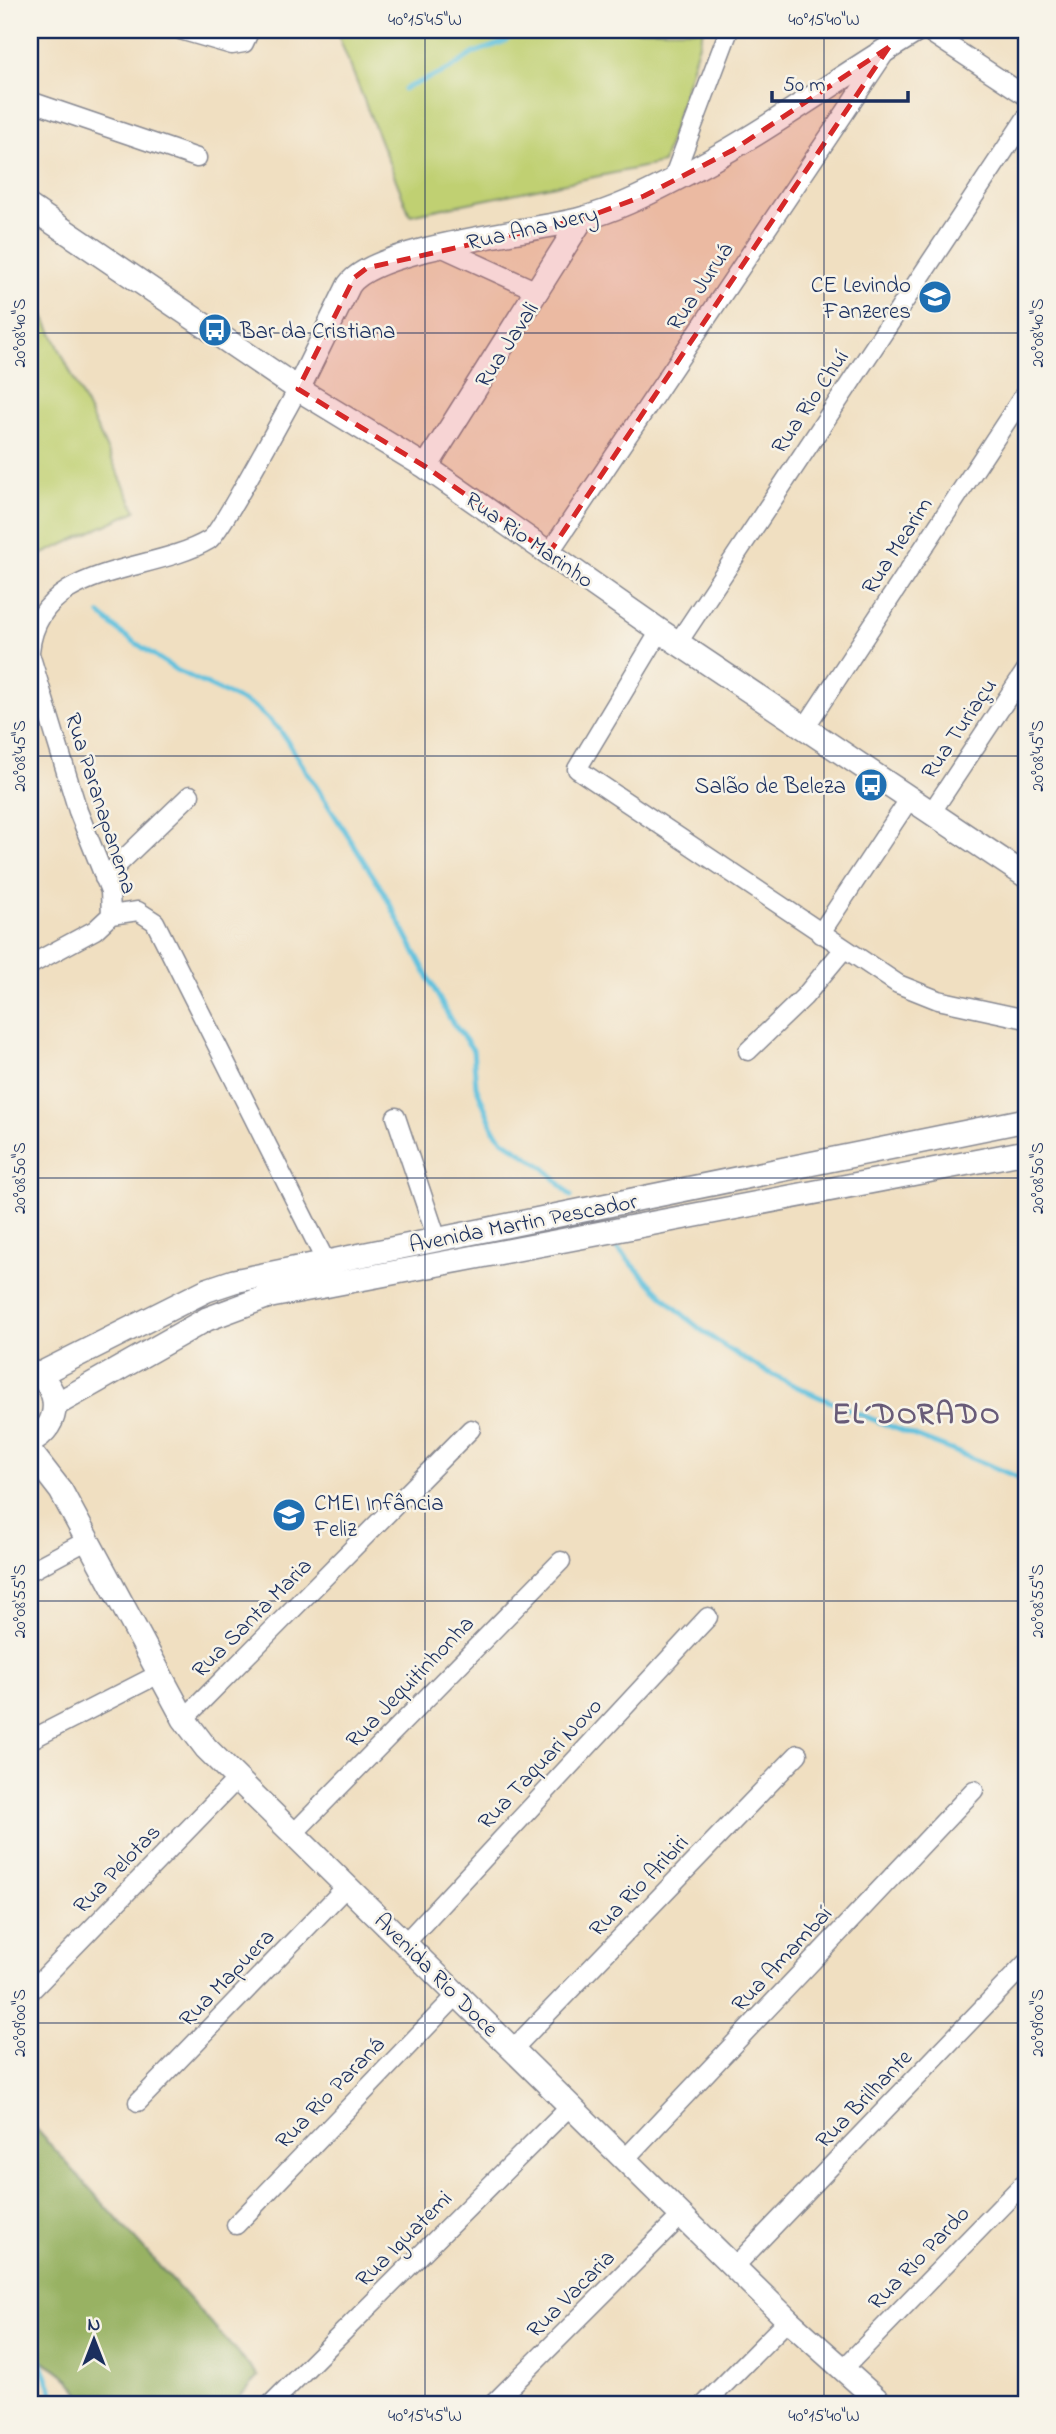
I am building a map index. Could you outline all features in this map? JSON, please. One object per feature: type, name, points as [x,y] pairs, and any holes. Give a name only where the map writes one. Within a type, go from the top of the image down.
[{"type":"street","points":[[180,30],[232,46],[244,43],[250,30]]},
{"type":"street","points":[[672,181],[729,30]]},
{"type":"street","name":"Rua Ana Nery","points":[[298,389],[349,285],[360,271],[416,253],[582,219],[644,196],[733,150],[918,30]]},
{"type":"street","points":[[926,30],[1026,96]]},
{"type":"street","name":"Rua Juruá","points":[[550,553],[889,47]]},
{"type":"street","points":[[30,101],[197,158]]},
{"type":"street","name":"Rua Rio Chuí","points":[[820,933],[577,769],[1026,118]]},
{"type":"street","name":"Rua Rio Marinho","points":[[30,207],[298,389],[426,467],[670,636],[1026,876]]},
{"type":"street","name":"Rua Javali","points":[[426,467],[539,292],[582,219]]},
{"type":"street","points":[[443,248],[539,292]]},
{"type":"street","name":"Rua Paranapanema","points":[[30,965],[95,930],[111,915],[112,898],[78,811],[30,652],[36,626],[47,608],[64,592],[104,573],[174,554],[211,539],[298,389]]},
{"type":"street","name":"Rua Mearim","points":[[806,726],[1026,392]]},
{"type":"street","name":"Rua Turiaçu","points":[[931,813],[1026,670]]},
{"type":"street","points":[[104,878],[190,795]]},
{"type":"street","points":[[911,799],[820,933],[914,991],[938,1000],[1026,1019]]},
{"type":"street","points":[[111,915],[138,911],[155,922],[326,1262]]},
{"type":"street","points":[[748,1051],[790,1011],[844,949]]},
{"type":"street","points":[[396,1117],[437,1240]]},
{"type":"street","name":"Avenida Martin Pescador","points":[[34,1373],[219,1285],[1026,1120]]},
{"type":"street","name":"Avenida Martin Pescador","points":[[55,1405],[207,1319],[266,1297],[1026,1152]]},
{"type":"street","points":[[34,1373],[48,1385],[55,1405],[54,1416],[34,1442]]},
{"type":"street","name":"Rua Santa Maria","points":[[184,1719],[471,1429]]},
{"type":"street","name":"Avenida Rio Doce","points":[[34,1442],[184,1719],[236,1780],[348,1885],[788,2320],[882,2404]]},
{"type":"street","points":[[30,1571],[88,1540]]},
{"type":"street","name":"Rua Jequitinhonha","points":[[292,1835],[561,1561]]},
{"type":"street","name":"Rua Taquari Novo","points":[[405,1942],[708,1617]]},
{"type":"street","points":[[30,1740],[159,1674]]},
{"type":"street","name":"Rua Rio Aribiri","points":[[513,2049],[798,1754]]},
{"type":"street","name":"Rua Pelotas","points":[[32,1990],[236,1780]]},
{"type":"street","name":"Rua Amambaí","points":[[624,2160],[974,1790]]},
{"type":"street","name":"Rua Mapuera","points":[[138,2102],[348,1885]]},
{"type":"street","name":"Rua Brilhante","points":[[735,2266],[1026,1963]]},
{"type":"street","name":"Rua Rio Paraná","points":[[236,2225],[458,1994]]},
{"type":"street","name":"Rua Iguatemi","points":[[271,2404],[570,2106]]},
{"type":"street","name":"Rua Rio Pardo","points":[[844,2368],[1026,2181]]},
{"type":"street","name":"Rua Vacaria","points":[[494,2404],[681,2216]]},
{"type":"street","points":[[705,2404],[788,2320]]},
{"type":"highlighted area","points":[[889,47],[549,553],[426,467],[298,389],[354,278],[367,268],[582,219],[644,196],[733,150]]},
{"type":"green space","points":[[336,30],[703,30],[663,163],[410,215]]},
{"type":"green space","points":[[34,295],[136,511],[30,560],[30,297]]},
{"type":"green space","points":[[30,2122],[259,2377],[233,2404],[85,2404],[70,2380],[47,2363],[30,2355]]},
{"type":"waterway","points":[[404,89],[450,69],[474,53],[504,42],[519,30]]},
{"type":"waterway","points":[[100,614],[121,633],[176,670],[255,707],[280,730],[383,891],[450,1019],[473,1050],[476,1086],[494,1130],[503,1140],[546,1169],[571,1196]]},
{"type":"waterway","points":[[609,1239],[679,1311],[739,1356],[818,1396],[1026,1481]]},
{"type":"waterway","points":[[30,2333],[57,2404]]},
{"type":"place","name":"CE Levindo Fanzeres","points":[[935,297]]},
{"type":"place","name":"Bar da Cristiana","points":[[215,330]]},
{"type":"place","name":"Salão de Beleza","points":[[871,785]]},
{"type":"place","name":"CMEI Infância Feliz","points":[[289,1515]]},
{"type":"district","name":"EL´DORADO","points":[[917,1413]]}]
